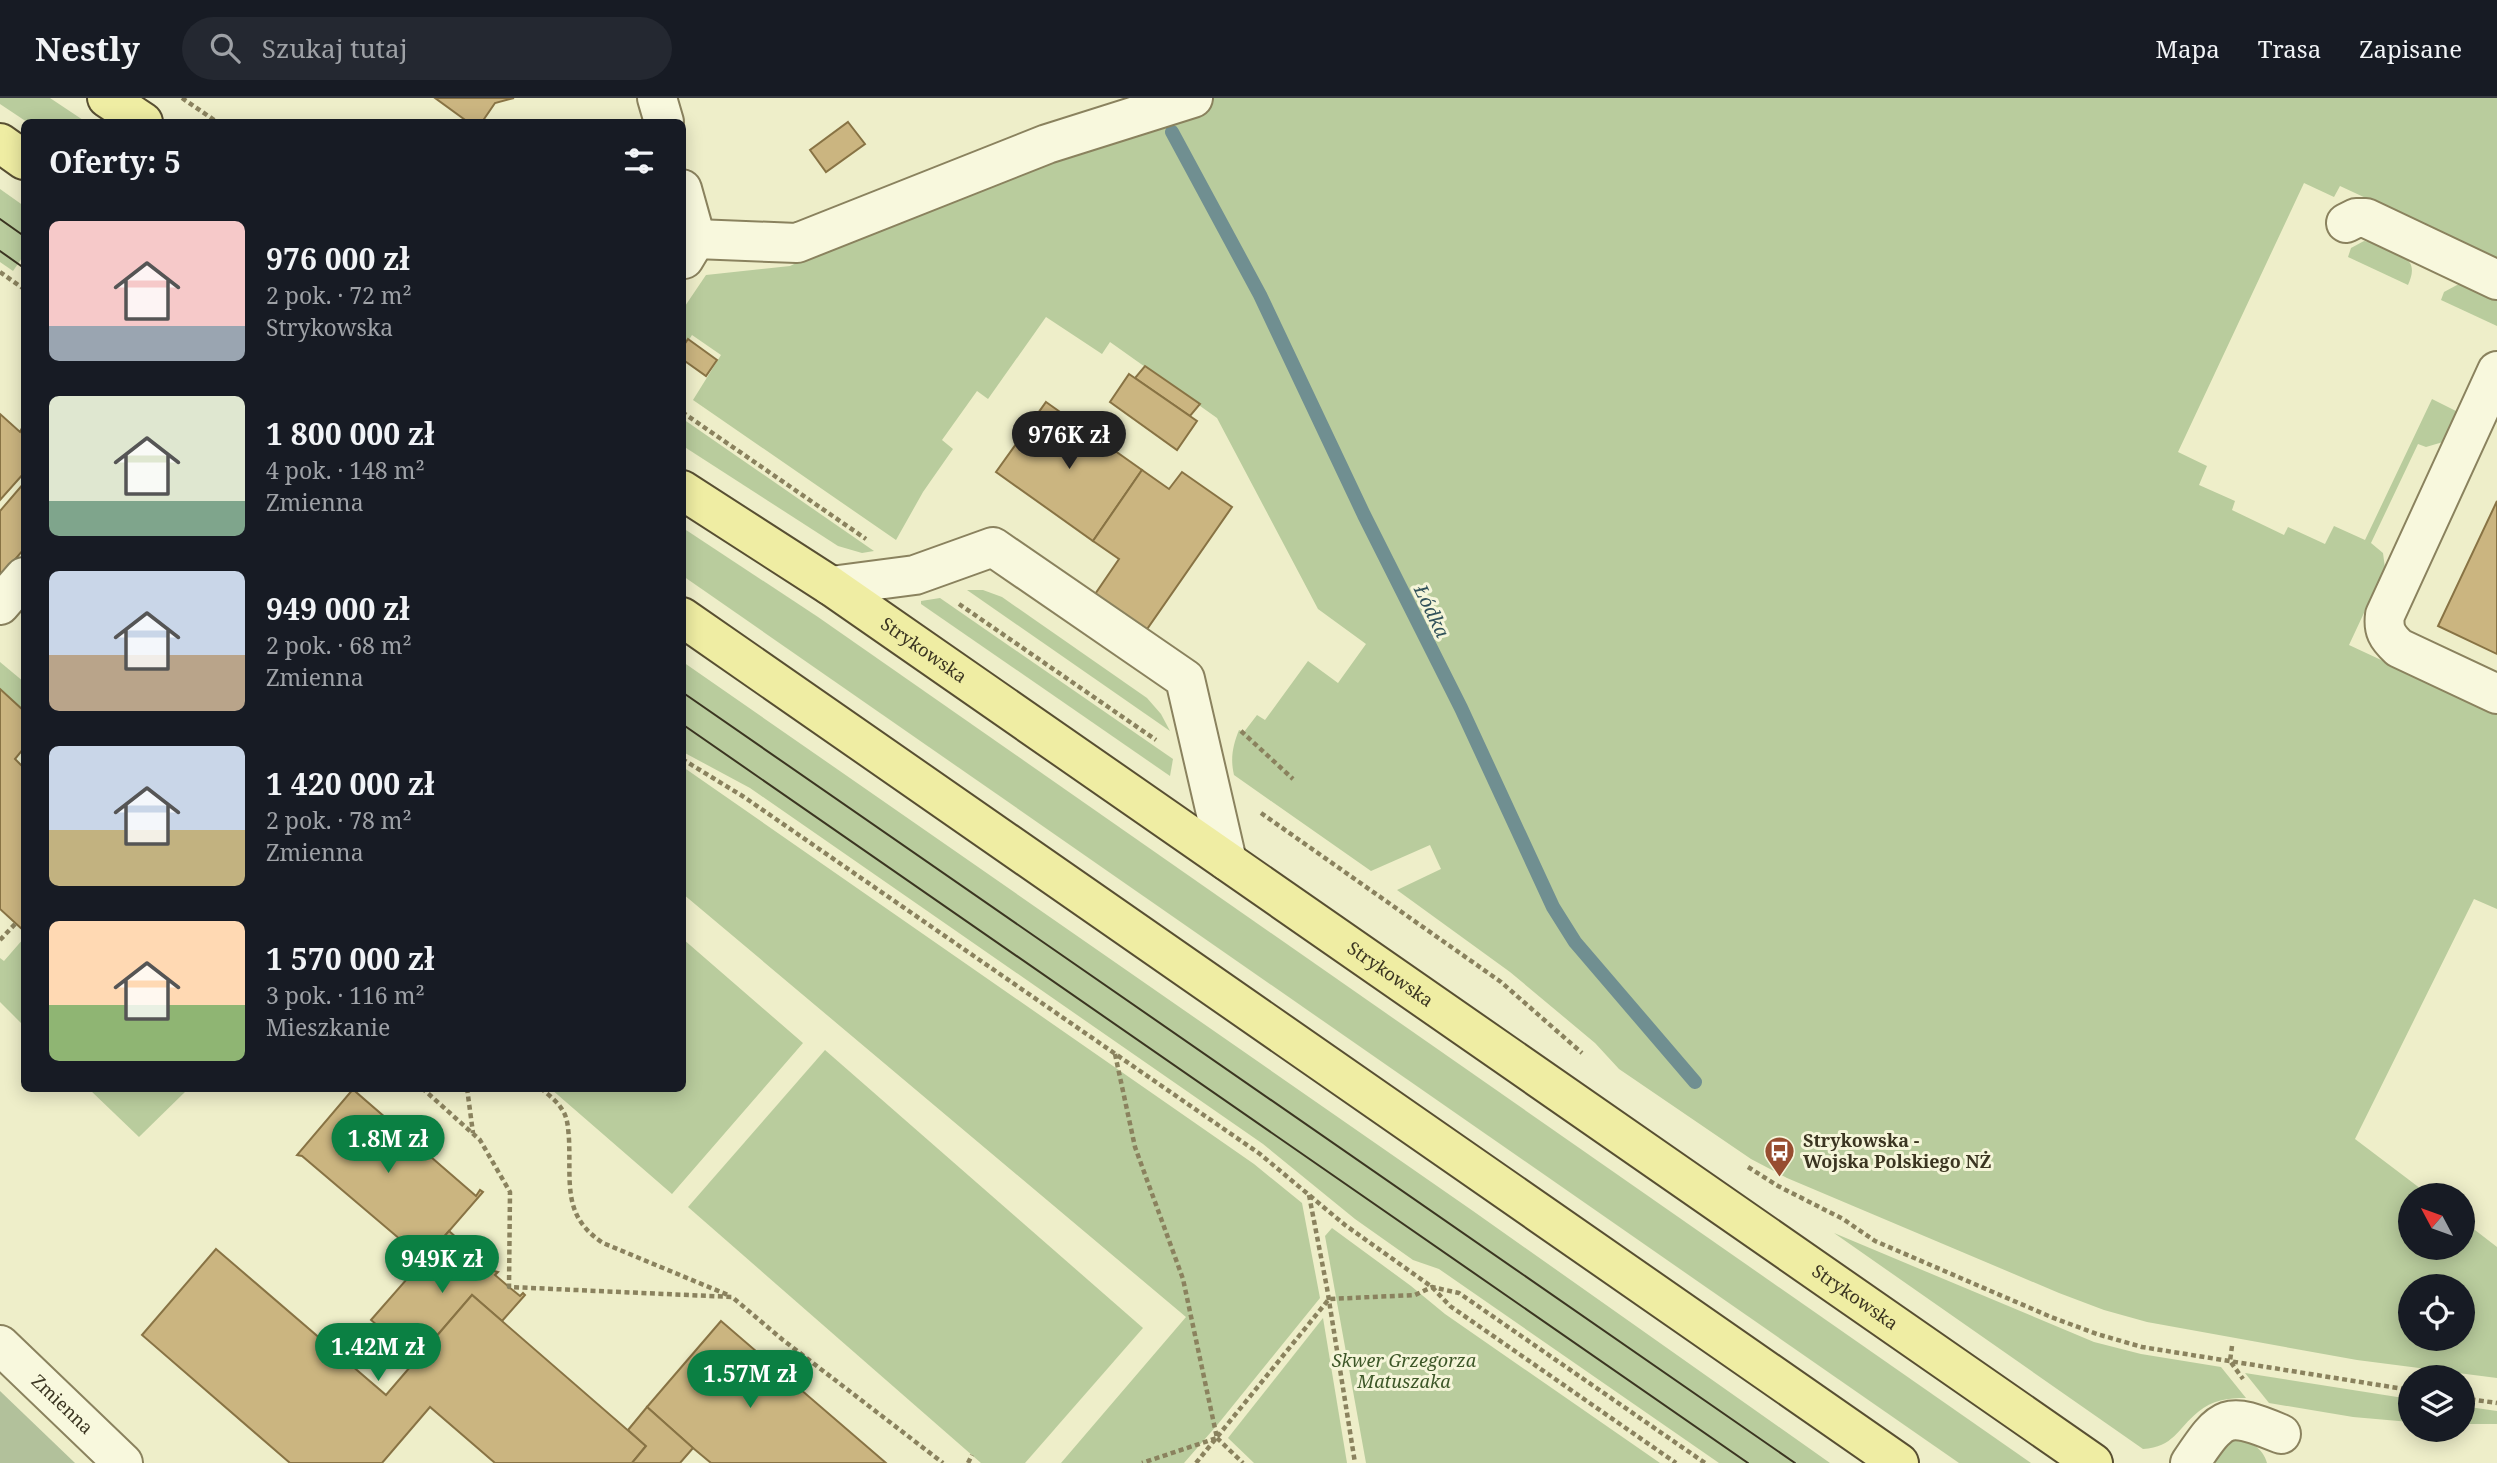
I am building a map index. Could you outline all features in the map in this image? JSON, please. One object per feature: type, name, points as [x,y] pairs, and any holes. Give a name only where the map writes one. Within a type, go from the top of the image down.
[{"type":"main road","points":[[107,98],[138,119]]},
{"type":"main road","points":[[0,143],[21,158]]},
{"type":"main road","name":"Strykowska","points":[[686,493],[831,586],[2093,1463]]},
{"type":"main road","points":[[686,620],[1899,1463]]},
{"type":"street","points":[[657,98],[663,119]]},
{"type":"street","points":[[686,220],[690,250],[797,243],[1047,144],[1194,98]]},
{"type":"street","points":[[2346,223],[2356,218],[2366,218],[2497,280]]},
{"type":"street","points":[[2497,371],[2385,615],[2383,627],[2389,639],[2399,648],[2497,694]]},
{"type":"street","points":[[831,586],[915,575],[993,547],[1185,679],[1227,862]]},
{"type":"street","points":[[0,605],[21,580]]},
{"type":"street","name":"Zmienna","points":[[0,1345],[123,1463]]},
{"type":"street","points":[[2190,1463],[2207,1438],[2218,1426],[2228,1421],[2249,1420],[2281,1434]]},
{"type":"path","points":[[182,98],[213,119]]},
{"type":"path","points":[[0,272],[21,287]]},
{"type":"path","points":[[686,761],[744,797],[1260,1154],[1345,1225],[1432,1287],[1450,1307],[1675,1463]]},
{"type":"path","points":[[0,940],[16,923]]},
{"type":"path","points":[[1114,1054],[1135,1147],[1183,1279],[1217,1438],[1243,1463]]},
{"type":"path","points":[[426,1092],[480,1140],[510,1192],[509,1287],[732,1297]]},
{"type":"path","points":[[468,1092],[473,1134]]},
{"type":"path","points":[[547,1094],[561,1108],[568,1123],[572,1205],[578,1221],[588,1234],[603,1244],[732,1297],[943,1463]]},
{"type":"path","points":[[1744,1165],[1778,1186],[1843,1219],[1875,1241],[2097,1334],[2142,1346],[2398,1388]]},
{"type":"path","points":[[1309,1195],[1329,1299],[1355,1463]]},
{"type":"path","points":[[1196,1463],[1329,1299],[1415,1295],[1432,1287],[1459,1293],[1705,1463]]},
{"type":"path","points":[[2475,1400],[2497,1403]]},
{"type":"path","points":[[1142,1463],[1217,1438]]},
{"type":"path","points":[[968,1463],[972,1455]]},
{"type":"green space","points":[[0,98],[50,98],[82,119],[22,119],[0,104]]},
{"type":"green space","points":[[1170,98],[2497,98],[2497,259],[2340,186],[2334,197],[2304,183],[2178,452],[2207,466],[2199,485],[2235,501],[2232,510],[2284,535],[2288,527],[2325,544],[2334,526],[2365,540],[2432,399],[2458,412],[2443,442],[2426,447],[2418,444],[2371,543],[2383,553],[2385,568],[2349,645],[2497,714],[2497,909],[2474,899],[2355,1139],[2413,1183],[2398,1183],[2398,1260],[2475,1260],[2475,1230],[2497,1247],[2497,1378],[2475,1375],[2475,1365],[2398,1365],[2357,1360],[2147,1322],[2104,1310],[1787,1178],[1751,1159],[1619,1069],[1595,1043],[1510,972],[1397,890],[1441,869],[1430,845],[1371,871],[1234,775],[1233,752],[1239,730],[1244,732],[1257,715],[1265,720],[1308,661],[1338,683],[1366,644],[1318,609],[1217,418],[1110,342],[1102,354],[1046,317],[988,399],[977,391],[942,440],[953,449],[923,492],[896,540],[693,400],[721,355],[692,335],[686,344],[686,305],[706,275],[790,266],[848,238]]},
{"type":"green space","points":[[0,189],[21,204],[21,259],[13,271],[0,262]]},
{"type":"green space","points":[[2364,241],[2388,249],[2410,263],[2412,268],[2408,285],[2348,257],[2351,248]]},
{"type":"green space","points":[[2457,285],[2464,285],[2497,301],[2497,326],[2441,300],[2444,292]]},
{"type":"green space","points":[[686,421],[874,551],[862,553],[838,546],[686,448]]},
{"type":"green space","points":[[686,530],[818,617],[2031,1463],[1959,1463],[686,578]]},
{"type":"green space","points":[[967,590],[983,590],[1002,597],[1147,698],[1161,714],[1170,731]]},
{"type":"green space","points":[[940,598],[1173,759],[1170,776],[921,604],[921,601]]},
{"type":"green space","points":[[0,662],[21,680],[21,708],[0,689]]},
{"type":"green space","points":[[686,664],[1473,1211],[1830,1463],[1719,1463],[1439,1269],[1413,1260],[1355,1219],[1263,1144],[750,788],[686,754]]},
{"type":"green space","points":[[686,769],[1254,1164],[1302,1203],[1320,1298],[1184,1463],[1061,1463],[1186,1317],[686,897]]},
{"type":"green space","points":[[21,941],[21,1023],[0,1002],[0,958],[4,961]]},
{"type":"green space","points":[[686,942],[803,1043],[672,1194],[554,1092],[686,1092]]},
{"type":"green space","points":[[825,1050],[1143,1328],[1025,1463],[981,1463],[688,1207]]},
{"type":"green space","points":[[92,1092],[185,1092],[139,1137]]},
{"type":"green space","name":"Skwer Grzegorza Matuszaka","points":[[1332,1228],[1445,1314],[1660,1463],[1366,1463],[1325,1236]]},
{"type":"green space","points":[[1834,1233],[2094,1342],[2141,1354],[2221,1367],[2246,1398],[2215,1402],[2198,1412],[2162,1445],[2143,1449]]},
{"type":"green space","points":[[1323,1318],[1347,1463],[1254,1463],[1228,1438]]},
{"type":"green space","points":[[2245,1373],[2398,1397],[2398,1421],[2353,1417],[2269,1403]]},
{"type":"green space","points":[[0,1391],[75,1463],[0,1463]]},
{"type":"green space","points":[[2475,1408],[2497,1411],[2497,1424],[2475,1424]]},
{"type":"green space","points":[[2231,1441],[2254,1445],[2262,1452],[2267,1463],[2215,1463],[2222,1449]]},
{"type":"building","points":[[435,98],[514,98],[495,103],[484,119],[464,119]]},
{"type":"building","points":[[848,122],[865,144],[826,172],[810,150]]},
{"type":"building","points":[[688,339],[717,360],[706,376],[686,362]]},
{"type":"building","points":[[1145,366],[1200,404],[1190,416],[1135,378]]},
{"type":"building","points":[[1129,374],[1197,421],[1177,450],[1110,402]]},
{"type":"building","points":[[1046,402],[1142,470],[1093,541],[996,472]]},
{"type":"building","points":[[0,414],[20,432],[21,430],[21,476],[0,500]]},
{"type":"building","points":[[1142,470],[1169,489],[1182,472],[1232,507],[1136,645],[1074,625],[1119,559],[1093,541]]},
{"type":"building","points":[[21,486],[21,552],[0,577],[0,511]]},
{"type":"building","points":[[2497,501],[2497,654],[2438,626]]},
{"type":"building","points":[[0,689],[21,708],[21,752],[15,759],[21,765],[21,928],[0,909]]},
{"type":"building","points":[[351,1092],[356,1092],[476,1196],[480,1190],[483,1192],[423,1261],[302,1156],[297,1155]]},
{"type":"building","points":[[449,1231],[498,1272],[495,1275],[509,1287],[520,1296],[523,1293],[525,1295],[502,1321],[472,1295],[417,1359],[371,1320]]},
{"type":"building","points":[[216,1249],[386,1395],[472,1295],[646,1446],[632,1463],[495,1463],[430,1407],[382,1463],[290,1463],[142,1335]]},
{"type":"building","points":[[721,1321],[886,1463],[711,1463],[693,1448],[647,1407]]},
{"type":"building","points":[[647,1407],[693,1448],[680,1463],[632,1463],[646,1446],[628,1430]]},
{"type":"waterway","name":"Łódka","points":[[1172,132],[1260,295],[1364,515],[1461,708],[1553,907],[1575,942],[1695,1082]]},
{"type":"tram line","points":[[0,219],[21,234]]},
{"type":"tram line","points":[[0,251],[21,266]]},
{"type":"tram line","points":[[686,695],[1795,1463]]},
{"type":"tram line","points":[[686,727],[1748,1463]]},
{"type":"place","name":"Strykowska - Wojska Polskiego NŻ","points":[[1780,1178]]}]
